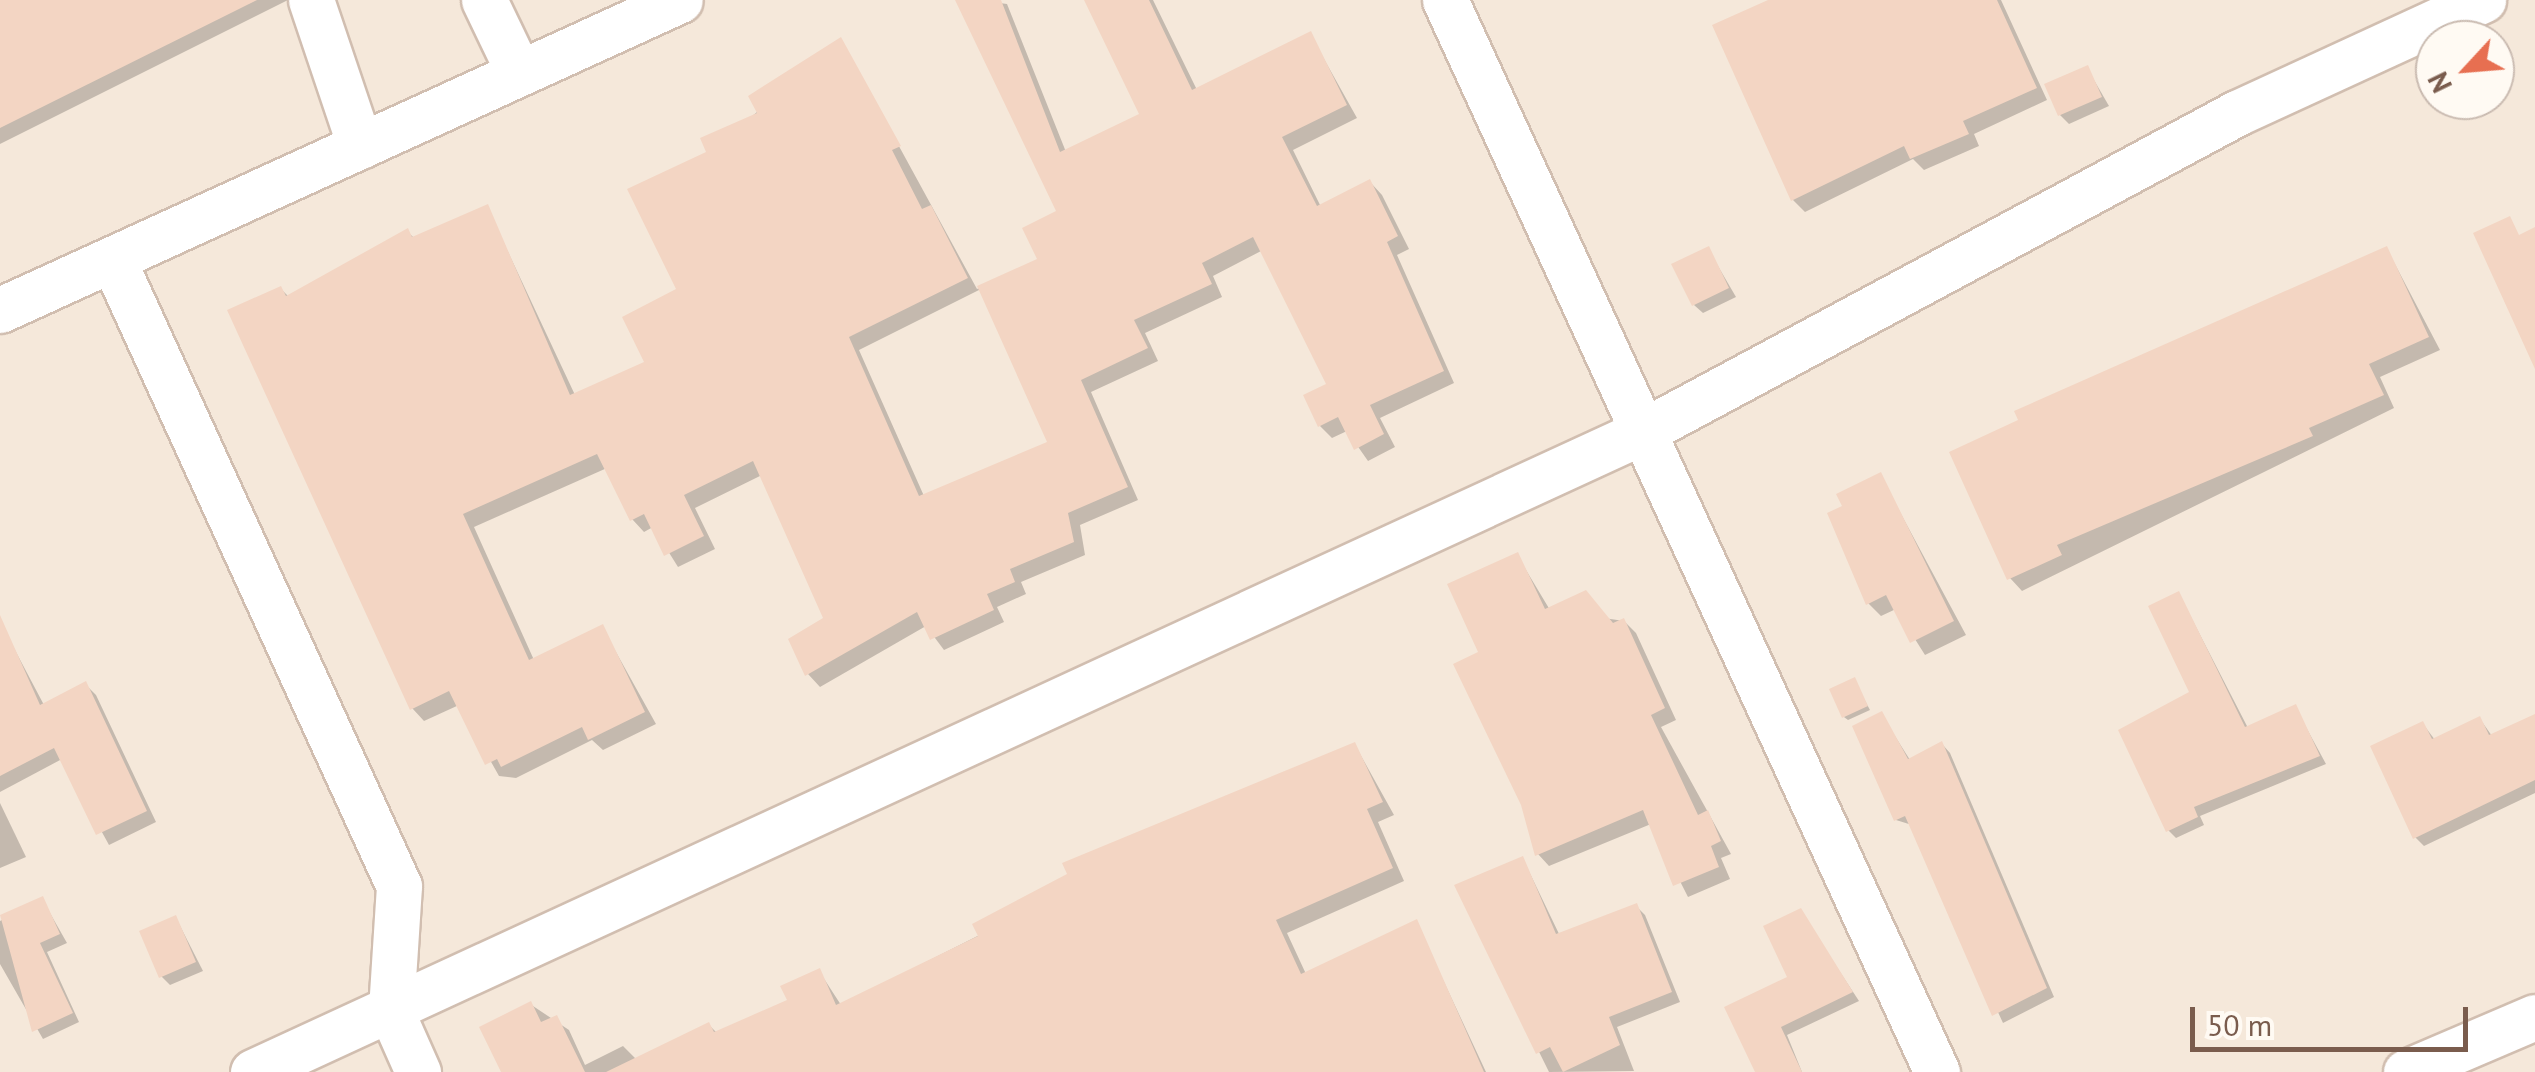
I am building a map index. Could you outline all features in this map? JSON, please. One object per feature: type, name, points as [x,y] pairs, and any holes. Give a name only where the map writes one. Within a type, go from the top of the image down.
[{"type":"street","points":[[311,0],[360,146]]},
{"type":"street","points":[[484,0],[519,73]]},
{"type":"street","points":[[0,310],[680,0]]},
{"type":"street","points":[[1445,0],[1937,1072]]},
{"type":"street","points":[[253,1072],[1642,432],[2237,113],[2482,0]]},
{"type":"street","points":[[113,260],[399,886],[391,1011],[418,1072]]},
{"type":"street","points":[[2406,1072],[2535,1017]]},
{"type":"shaded area","points":[[0,0],[2535,0],[2535,1072],[0,1072]]},
{"type":"building","points":[[0,0],[257,0],[0,128]]},
{"type":"building","points":[[955,0],[1001,0],[1060,152],[1139,114],[1084,0],[1149,0],[1192,90],[1311,31],[1347,105],[1282,137],[1317,206],[1370,179],[1398,236],[1387,242],[1444,371],[1370,405],[1384,434],[1354,450],[1338,417],[1318,427],[1303,395],[1326,384],[1253,237],[1202,263],[1212,284],[1134,320],[1148,348],[1081,380],[1128,487],[1068,513],[1074,542],[1010,569],[1015,582],[987,594],[994,610],[930,640],[917,612],[805,676],[788,639],[823,618],[753,461],[684,495],[704,536],[664,556],[644,514],[630,521],[597,454],[463,514],[529,660],[603,624],[645,712],[588,740],[582,727],[501,767],[497,759],[485,765],[449,691],[410,710],[227,310],[281,286],[286,296],[408,228],[412,237],[488,204],[570,395],[644,362],[622,317],[676,289],[627,189],[706,152],[700,138],[757,113],[748,96],[841,37],[901,146],[892,150],[922,209],[931,205],[968,278],[849,337],[919,496],[1047,442],[977,286],[1037,259],[1022,228],[1056,211]]},
{"type":"building","points":[[1768,0],[1997,0],[2037,88],[1963,121],[1969,134],[1910,159],[1904,146],[1791,201],[1712,25]]},
{"type":"building","points":[[2088,65],[2102,97],[2058,116],[2044,84]]},
{"type":"building","points":[[2510,216],[2519,235],[2535,227],[2535,369],[2473,233]]},
{"type":"building","points":[[1709,246],[1729,288],[1692,306],[1671,264]]},
{"type":"building","points":[[2387,246],[2429,337],[2369,364],[2384,395],[2309,428],[2313,436],[2057,545],[2062,555],[2007,580],[1949,452],[2018,420],[2014,411]]},
{"type":"building","points":[[1881,472],[1954,621],[1910,643],[1886,595],[1866,605],[1827,513],[1842,506],[1836,494]]},
{"type":"building","points":[[1518,552],[1545,609],[1586,590],[1613,623],[1624,618],[1665,708],[1651,715],[1698,815],[1708,810],[1721,841],[1711,846],[1719,867],[1673,886],[1643,810],[1535,856],[1521,805],[1453,664],[1478,652],[1447,584]]},
{"type":"building","points":[[2179,591],[2245,727],[2296,704],[2320,756],[2194,807],[2198,817],[2166,832],[2118,730],[2189,692],[2148,606]]},
{"type":"building","points":[[0,615],[40,705],[86,681],[147,811],[96,835],[54,748],[0,776]]},
{"type":"building","points":[[1855,677],[1868,706],[1842,718],[1829,689]]},
{"type":"building","points":[[1882,711],[1908,759],[1942,741],[2047,988],[1992,1016],[1905,816],[1894,821],[1852,726]]},
{"type":"building","points":[[2535,714],[2535,780],[2413,839],[2370,746],[2423,721],[2432,739],[2480,716],[2489,735]]},
{"type":"building","points":[[1355,742],[1383,802],[1367,809],[1393,868],[1276,920],[1301,974],[1417,919],[1484,1072],[606,1072],[709,1022],[714,1032],[787,1000],[780,986],[820,968],[836,1005],[978,936],[972,924],[1067,874],[1062,863]]},
{"type":"building","points":[[1523,856],[1556,934],[1637,903],[1672,992],[1609,1017],[1620,1045],[1563,1072],[1550,1047],[1536,1054],[1454,885]]},
{"type":"building","points":[[43,896],[60,934],[40,943],[73,1013],[32,1032],[0,915]]},
{"type":"building","points":[[1801,908],[1853,992],[1781,1027],[1802,1072],[1755,1072],[1724,1007],[1787,977],[1763,926]]},
{"type":"building","points":[[176,915],[196,962],[159,978],[139,931]]},
{"type":"building","points":[[531,1001],[541,1022],[557,1015],[585,1072],[501,1072],[479,1027]]}]
